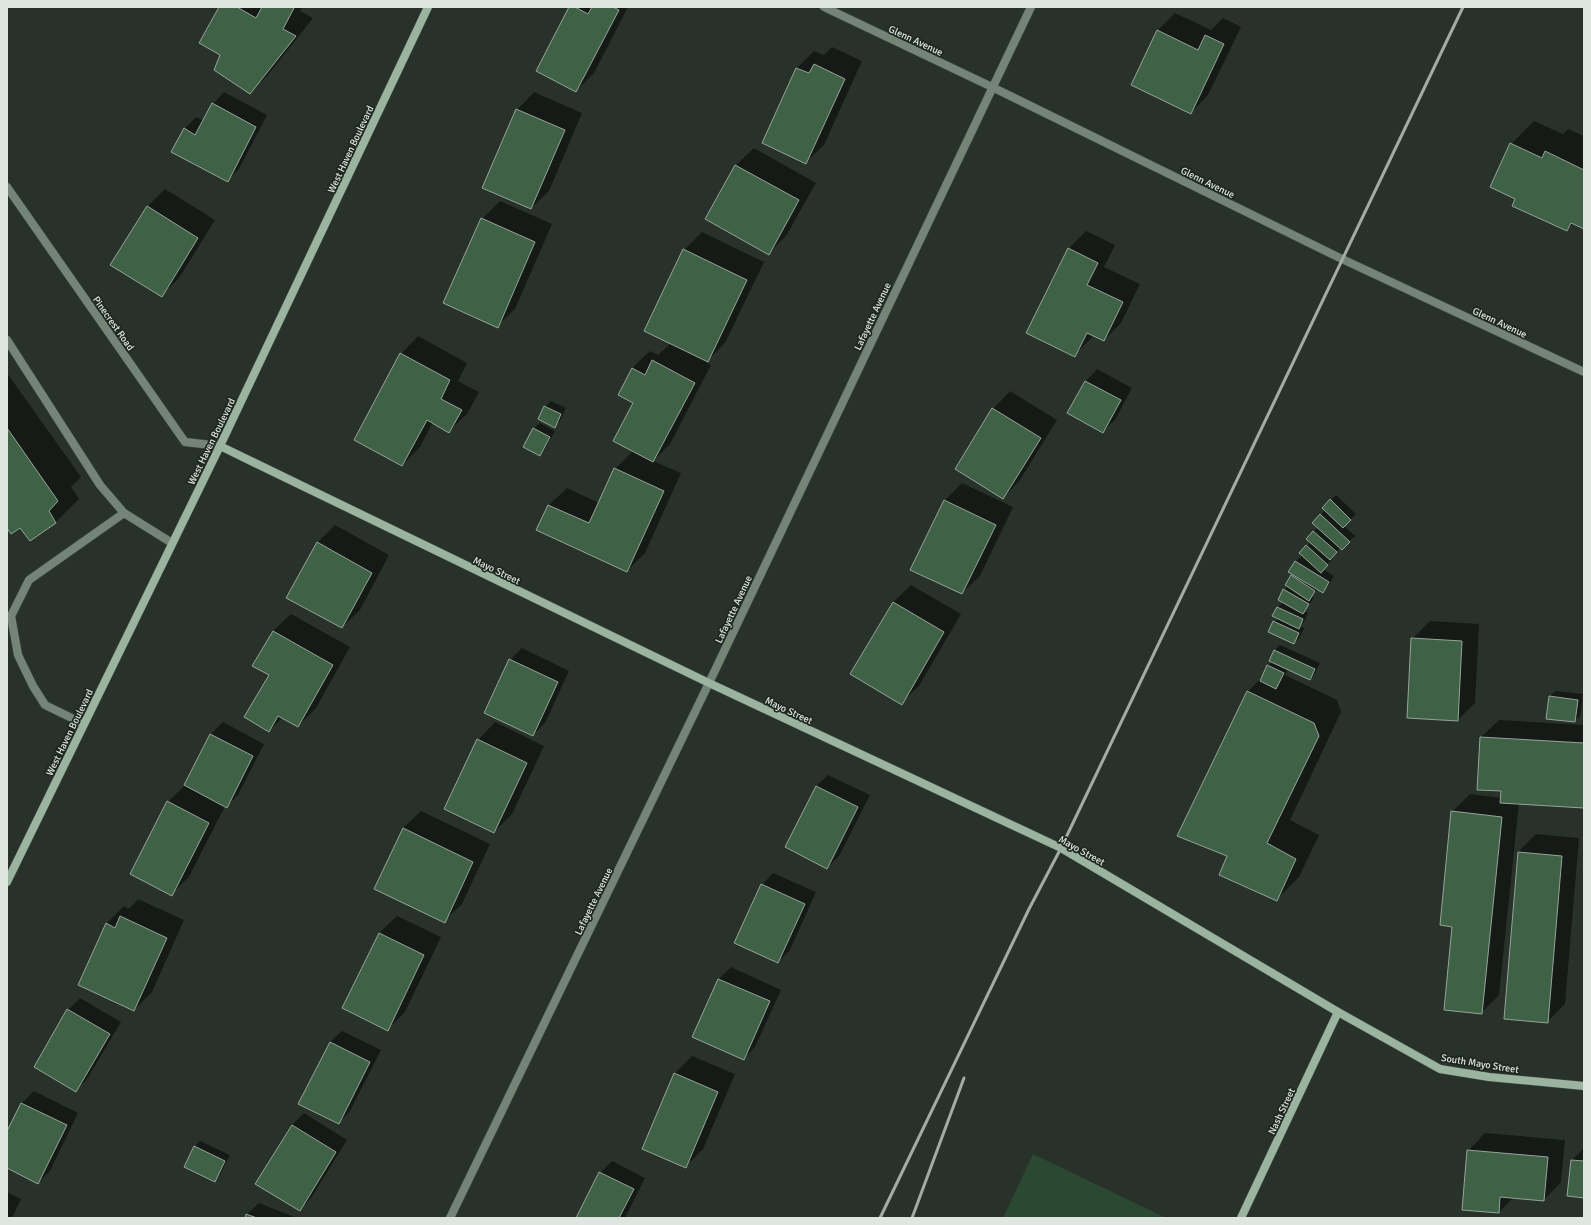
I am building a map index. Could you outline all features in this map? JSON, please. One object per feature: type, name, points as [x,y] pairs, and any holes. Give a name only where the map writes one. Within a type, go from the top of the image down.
[{"type":"street","name":"West Haven Boulevard","points":[[7,882],[220,446],[428,7]]},
{"type":"street","name":"Glenn Avenue","points":[[824,7],[992,87],[1342,259],[1584,372]]},
{"type":"street","name":"Lafayette Avenue","points":[[450,1218],[709,683],[1031,7]]},
{"type":"street","name":"Pinecrest Road","points":[[7,187],[185,442],[220,446]]},
{"type":"street","points":[[7,340],[100,485],[124,513],[172,543]]},
{"type":"street","name":"Mayo Street","points":[[220,446],[709,683],[1061,848],[1338,1012]]},
{"type":"street","points":[[84,724],[45,705],[33,686],[18,655],[9,616],[29,580],[124,513]]},
{"type":"street","name":"South Mayo Street","points":[[1338,1012],[1440,1068],[1489,1077],[1584,1086]]},
{"type":"street","name":"Nash Street","points":[[1241,1218],[1338,1012]]},
{"type":"green space","points":[[1033,1154],[1166,1218],[1003,1218]]},
{"type":"building","points":[[219,7],[237,7],[256,18],[262,7],[294,8],[283,29],[296,36],[250,94],[214,70],[220,55],[199,43]]},
{"type":"building","points":[[569,7],[575,7],[588,14],[592,7],[613,7],[619,10],[576,92],[536,71]]},
{"type":"building","points":[[1157,30],[1198,50],[1205,35],[1224,44],[1191,114],[1131,85]]},
{"type":"building","points":[[814,64],[845,79],[806,164],[762,143],[796,68],[809,73]]},
{"type":"building","points":[[212,103],[256,127],[228,182],[171,152],[184,128],[195,135]]},
{"type":"building","points":[[516,109],[565,130],[531,209],[482,188]]},
{"type":"building","points":[[1510,143],[1542,158],[1545,151],[1584,170],[1584,229],[1571,223],[1567,231],[1512,206],[1515,199],[1490,187]]},
{"type":"building","points":[[735,165],[799,200],[769,255],[705,219]]},
{"type":"building","points":[[147,206],[198,238],[162,297],[110,265]]},
{"type":"building","points":[[481,218],[535,242],[498,328],[443,303]]},
{"type":"building","points":[[1068,248],[1098,263],[1087,285],[1123,302],[1104,341],[1087,333],[1075,357],[1026,333]]},
{"type":"building","points":[[683,249],[747,280],[708,362],[644,331]]},
{"type":"building","points":[[400,353],[450,380],[441,399],[462,410],[449,433],[427,420],[402,466],[354,440]]},
{"type":"building","points":[[652,360],[695,383],[653,462],[613,441],[633,403],[618,395],[632,368],[645,375]]},
{"type":"building","points":[[1085,381],[1121,400],[1103,433],[1067,413]]},
{"type":"building","points":[[544,406],[561,414],[555,428],[538,419]]},
{"type":"building","points":[[992,408],[1041,438],[1003,499],[955,469]]},
{"type":"building","points":[[7,428],[58,501],[49,511],[56,523],[30,541],[20,528],[11,534],[7,528]]},
{"type":"building","points":[[533,428],[550,437],[540,456],[523,447]]},
{"type":"building","points":[[614,468],[664,491],[627,572],[536,530],[548,505],[589,523]]},
{"type":"building","points":[[1330,499],[1351,520],[1343,528],[1322,508]]},
{"type":"building","points":[[944,500],[996,525],[962,594],[910,570]]},
{"type":"building","points":[[1320,514],[1350,542],[1342,550],[1312,523]]},
{"type":"building","points":[[1313,531],[1337,552],[1330,560],[1306,539]]},
{"type":"building","points":[[317,542],[372,573],[342,628],[286,598]]},
{"type":"building","points":[[1306,545],[1328,565],[1321,573],[1299,553]]},
{"type":"building","points":[[1295,561],[1329,582],[1323,593],[1288,572]]},
{"type":"building","points":[[1291,575],[1315,591],[1309,601],[1285,585]]},
{"type":"building","points":[[1283,589],[1309,604],[1303,614],[1278,600]]},
{"type":"building","points":[[893,602],[944,632],[902,705],[850,674]]},
{"type":"building","points":[[1277,607],[1303,619],[1299,629],[1272,616]]},
{"type":"building","points":[[1273,621],[1299,633],[1294,644],[1268,632]]},
{"type":"building","points":[[273,631],[333,665],[298,727],[278,716],[269,732],[244,717],[269,675],[252,666]]},
{"type":"building","points":[[1411,638],[1462,641],[1458,721],[1407,718]]},
{"type":"building","points":[[1274,650],[1315,669],[1310,680],[1269,661]]},
{"type":"building","points":[[509,659],[558,682],[533,736],[484,713]]},
{"type":"building","points":[[1267,665],[1284,673],[1276,689],[1260,681]]},
{"type":"building","points":[[1247,691],[1314,723],[1319,736],[1267,843],[1296,859],[1277,901],[1219,875],[1227,856],[1177,836]]},
{"type":"building","points":[[1549,696],[1578,700],[1575,722],[1546,719]]},
{"type":"building","points":[[210,734],[253,756],[227,808],[184,785]]},
{"type":"building","points":[[1480,737],[1584,743],[1584,808],[1500,803],[1501,791],[1477,790]]},
{"type":"building","points":[[477,739],[527,763],[494,833],[444,809]]},
{"type":"building","points":[[816,786],[858,807],[827,869],[785,847]]},
{"type":"building","points":[[167,801],[209,823],[172,896],[130,874]]},
{"type":"building","points":[[1451,811],[1502,817],[1482,1014],[1444,1010],[1452,927],[1440,925]]},
{"type":"building","points":[[403,828],[473,862],[445,923],[374,889]]},
{"type":"building","points":[[1518,852],[1562,856],[1548,1023],[1504,1019]]},
{"type":"building","points":[[761,884],[805,904],[778,963],[734,943]]},
{"type":"building","points":[[120,916],[167,938],[134,1011],[78,985],[106,923],[115,928]]},
{"type":"building","points":[[379,933],[424,955],[388,1031],[342,1008]]},
{"type":"building","points":[[718,979],[770,1001],[744,1060],[692,1037]]},
{"type":"building","points":[[67,1009],[110,1034],[76,1092],[34,1067]]},
{"type":"building","points":[[330,1042],[370,1062],[339,1124],[298,1104]]},
{"type":"building","points":[[674,1073],[718,1092],[686,1168],[642,1149]]},
{"type":"building","points":[[21,1103],[67,1125],[38,1184],[7,1168],[7,1131]]},
{"type":"building","points":[[292,1125],[336,1152],[300,1211],[255,1184]]},
{"type":"building","points":[[194,1146],[225,1161],[215,1182],[184,1167]]},
{"type":"building","points":[[1467,1150],[1548,1157],[1544,1201],[1500,1197],[1499,1213],[1462,1210]]},
{"type":"building","points":[[1571,1160],[1584,1161],[1584,1198],[1567,1196]]},
{"type":"building","points":[[599,1172],[634,1189],[619,1218],[576,1218]]},
{"type":"building","points":[[246,1214],[257,1218],[245,1218]]},
{"type":"railway","points":[[880,1218],[1029,909],[1061,848],[1463,7]]},
{"type":"railway","points":[[912,1218],[964,1078]]}]
